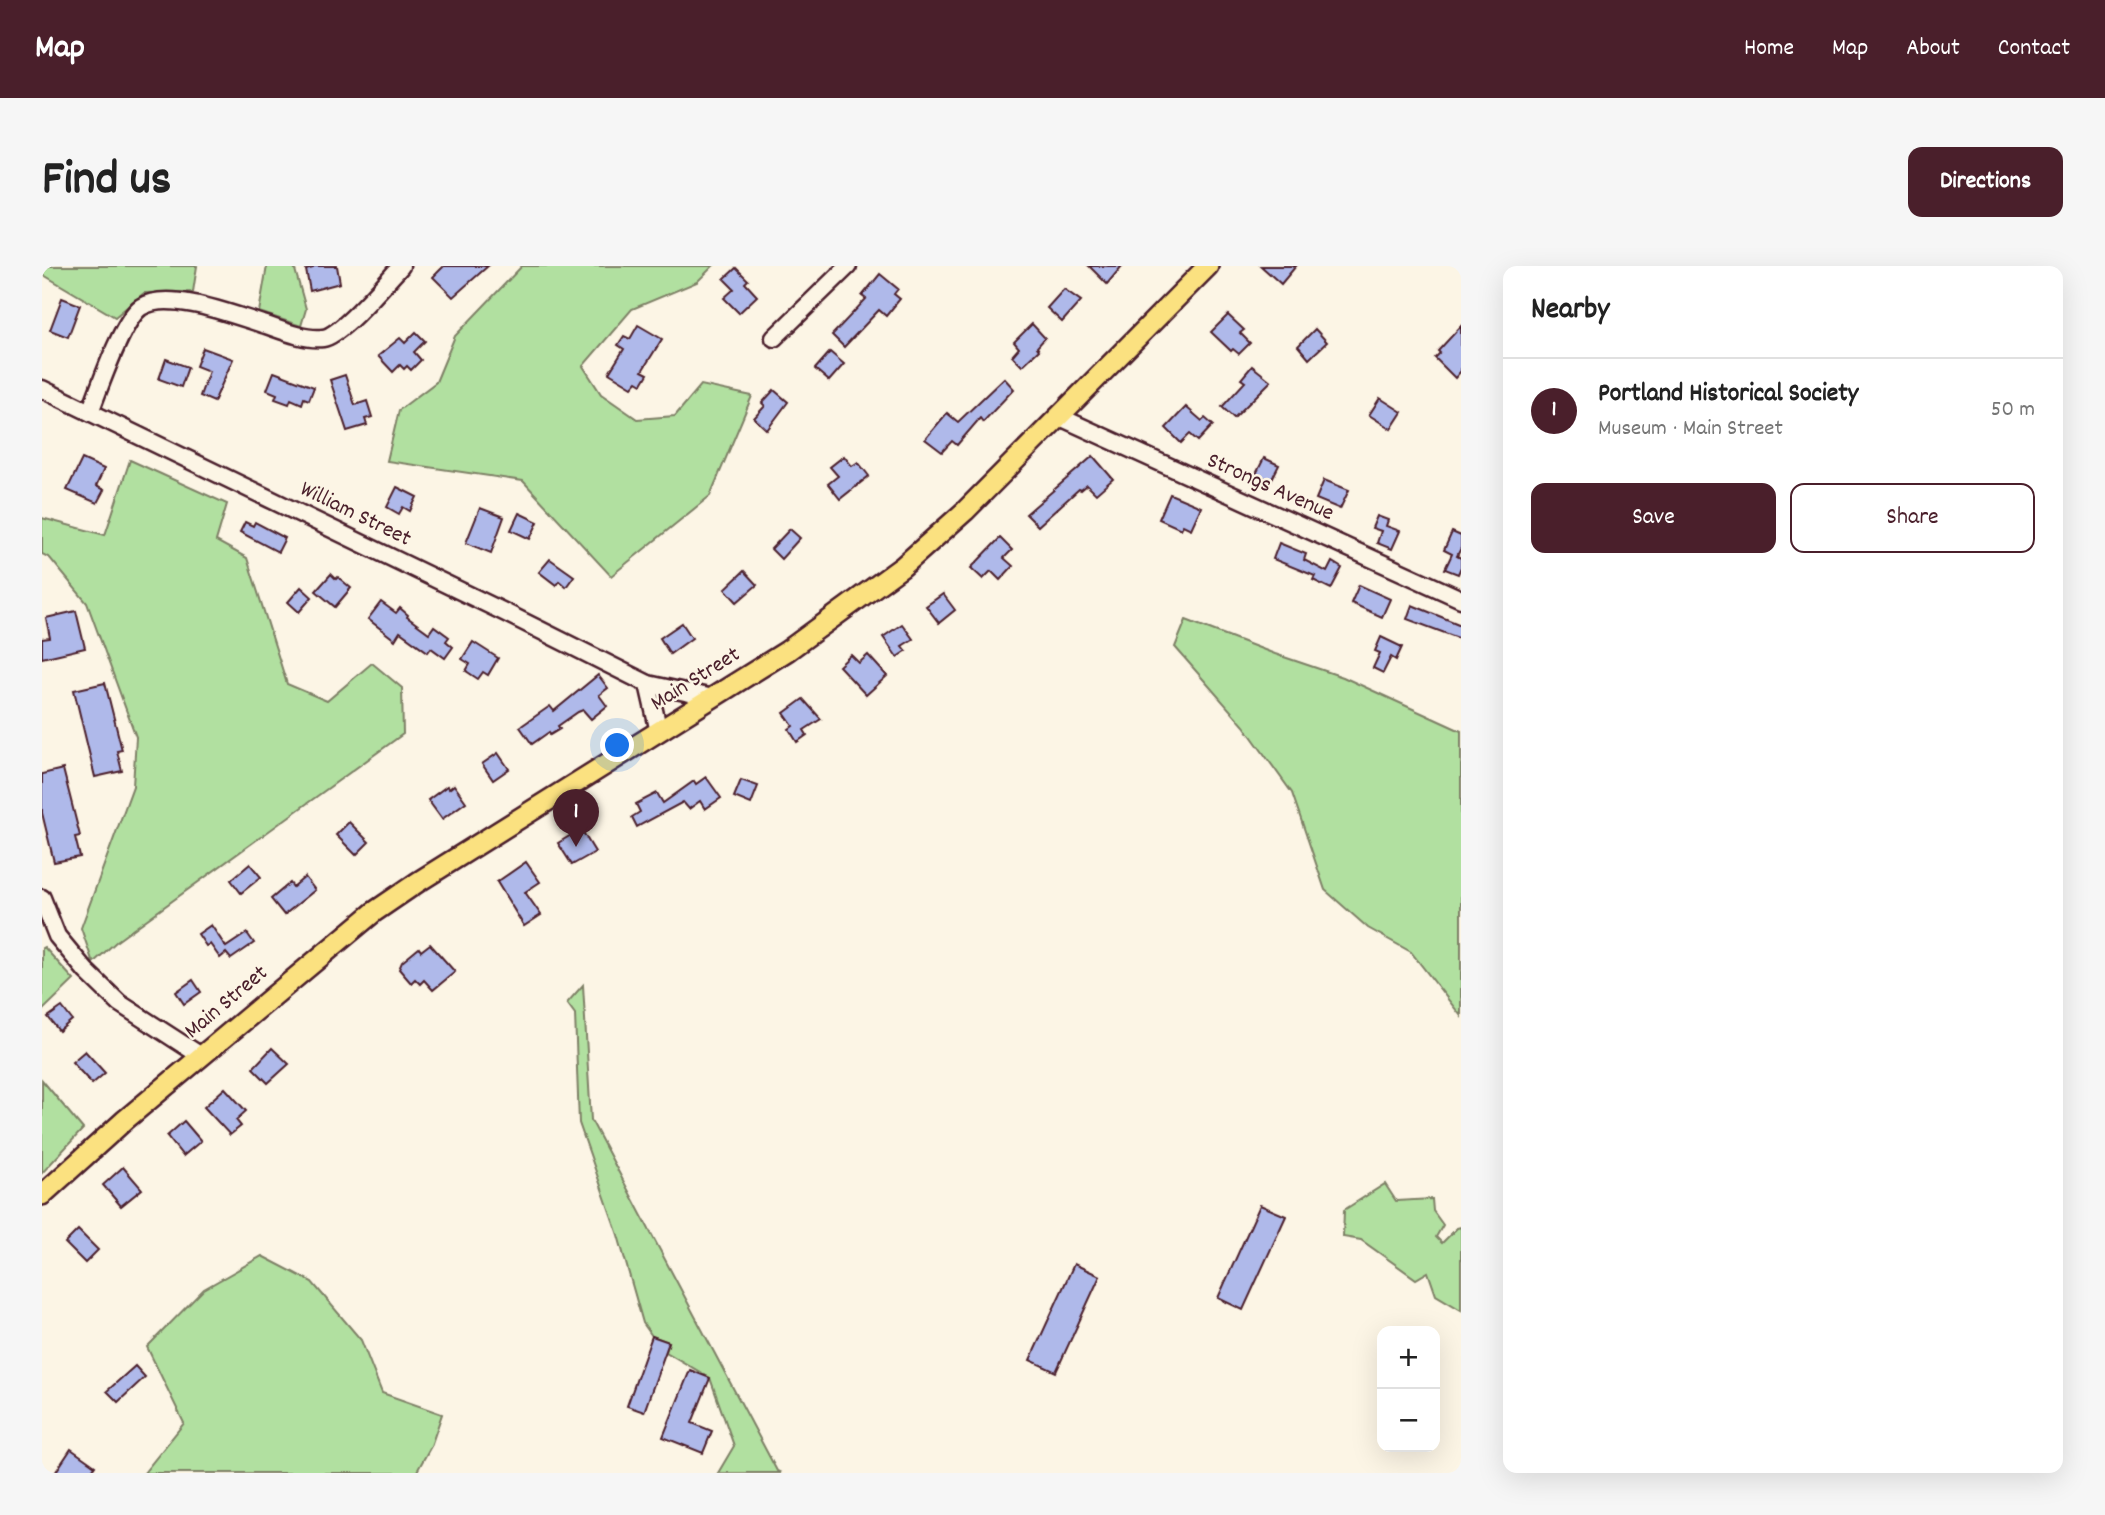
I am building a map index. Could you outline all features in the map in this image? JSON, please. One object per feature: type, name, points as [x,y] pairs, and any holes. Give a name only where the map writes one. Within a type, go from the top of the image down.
[{"type":"main road","name":"Main Street","points":[[42,1195],[125,1120],[374,912],[787,651],[902,567],[965,512],[1208,266]]},
{"type":"street","points":[[90,412],[123,330],[141,307],[166,300],[201,306],[297,335],[324,338],[339,331],[401,266]]},
{"type":"street","points":[[774,338],[848,266]]},
{"type":"street","name":"William Street","points":[[42,389],[648,684],[713,698]]},
{"type":"street","name":"Strongs Avenue","points":[[1060,417],[1461,599]]},
{"type":"street","points":[[648,684],[659,732]]},
{"type":"street","points":[[42,898],[57,936],[86,971],[120,1003],[201,1056]]},
{"type":"green space","points":[[42,266],[197,266],[193,292],[144,293],[115,317],[42,274]]},
{"type":"green space","points":[[267,266],[294,266],[306,309],[301,326],[259,312]]},
{"type":"green space","points":[[522,266],[713,266],[697,282],[632,309],[583,366],[601,394],[637,419],[675,416],[701,385],[752,396],[710,496],[611,576],[523,481],[387,461],[399,410],[436,382],[455,336]]},
{"type":"green space","points":[[130,460],[227,504],[216,541],[247,558],[287,684],[327,701],[372,663],[402,688],[403,734],[117,941],[93,963],[81,928],[133,786],[136,737],[87,603],[50,558],[42,554],[42,518],[105,535]]},
{"type":"green space","points":[[1186,620],[1343,677],[1461,731],[1461,1016],[1411,952],[1368,928],[1325,890],[1292,793],[1244,726],[1175,647]]},
{"type":"green space","points":[[44,947],[74,980],[42,1011],[42,948]]},
{"type":"green space","points":[[583,985],[591,1120],[777,1471],[781,1473],[718,1473],[734,1446],[710,1378],[666,1352],[669,1342],[652,1336],[643,1323],[618,1235],[579,1123],[575,1014],[567,1003]]},
{"type":"green space","points":[[42,1080],[83,1129],[42,1173]]},
{"type":"green space","points":[[1385,1184],[1396,1201],[1432,1199],[1433,1211],[1443,1225],[1436,1237],[1442,1243],[1461,1227],[1461,1310],[1436,1295],[1428,1272],[1416,1279],[1361,1240],[1343,1237],[1344,1210]]},
{"type":"green space","points":[[262,1256],[312,1282],[361,1340],[382,1393],[442,1414],[431,1446],[416,1473],[144,1473],[184,1423],[147,1347],[204,1289]]},
{"type":"building","points":[[313,266],[337,266],[340,283],[310,291],[306,270]]},
{"type":"building","points":[[444,266],[488,266],[453,297],[433,277]]},
{"type":"building","points":[[1089,266],[1122,266],[1107,284]]},
{"type":"building","points":[[1261,266],[1296,266],[1281,284]]},
{"type":"building","points":[[736,268],[748,280],[745,283],[757,296],[739,313],[724,298],[734,289],[724,279]]},
{"type":"building","points":[[880,274],[898,289],[894,294],[900,299],[886,316],[879,310],[844,347],[832,335],[866,299],[862,296]]},
{"type":"building","points":[[1064,289],[1081,301],[1062,322],[1047,308]]},
{"type":"building","points":[[62,298],[80,305],[68,337],[50,330]]},
{"type":"building","points":[[1228,315],[1244,330],[1240,333],[1250,343],[1239,354],[1233,349],[1231,351],[1211,332]]},
{"type":"building","points":[[1032,324],[1045,338],[1037,347],[1039,350],[1022,366],[1012,356],[1019,348],[1014,342]]},
{"type":"building","points":[[638,325],[662,339],[642,371],[648,374],[642,384],[637,381],[632,387],[609,373],[624,349],[618,345],[624,336],[630,339]]},
{"type":"building","points":[[1461,326],[1461,371],[1455,378],[1435,358]]},
{"type":"building","points":[[1315,329],[1327,342],[1309,359],[1298,346]]},
{"type":"building","points":[[416,332],[425,341],[414,352],[421,360],[411,370],[400,365],[393,372],[378,356],[400,338],[405,343]]},
{"type":"building","points":[[203,348],[233,359],[214,402],[200,396],[209,371],[196,366]]},
{"type":"building","points":[[830,352],[844,364],[829,381],[815,369]]},
{"type":"building","points":[[166,359],[188,367],[181,387],[159,379]]},
{"type":"building","points":[[1252,366],[1271,381],[1234,418],[1222,407],[1245,382],[1241,379]]},
{"type":"building","points":[[274,372],[314,387],[309,400],[304,398],[302,404],[291,399],[289,404],[275,399],[277,394],[267,390]]},
{"type":"building","points":[[345,375],[355,405],[367,401],[372,417],[365,419],[367,425],[347,431],[330,380]]},
{"type":"building","points":[[1004,378],[1014,389],[983,422],[980,418],[957,445],[952,441],[942,452],[925,439],[947,413],[958,422]]},
{"type":"building","points":[[774,390],[788,402],[767,430],[754,418],[765,406],[762,403]]},
{"type":"building","points":[[1380,398],[1402,412],[1391,429],[1369,415]]},
{"type":"building","points":[[1186,407],[1202,421],[1205,418],[1213,425],[1198,441],[1190,434],[1181,443],[1166,428]]},
{"type":"building","points":[[844,456],[852,466],[858,462],[869,476],[840,499],[828,484],[838,476],[830,467]]},
{"type":"building","points":[[1093,456],[1113,479],[1096,494],[1087,485],[1079,489],[1038,526],[1026,514]]},
{"type":"building","points":[[1264,458],[1279,465],[1271,481],[1256,474]]},
{"type":"building","points":[[82,459],[104,469],[96,486],[104,490],[97,503],[67,490]]},
{"type":"building","points":[[1324,480],[1349,490],[1340,509],[1316,499]]},
{"type":"building","points":[[397,487],[417,497],[410,511],[403,507],[399,514],[387,507]]},
{"type":"building","points":[[1170,494],[1201,507],[1191,529],[1183,525],[1181,529],[1159,519]]},
{"type":"building","points":[[480,508],[504,517],[491,553],[466,543]]},
{"type":"building","points":[[519,513],[538,522],[530,539],[511,530]]},
{"type":"building","points":[[1377,516],[1388,520],[1386,526],[1400,531],[1392,549],[1377,543],[1381,531],[1372,528]]},
{"type":"building","points":[[245,522],[253,526],[255,522],[285,538],[278,552],[240,532]]},
{"type":"building","points":[[790,529],[800,538],[781,559],[771,549]]},
{"type":"building","points":[[1452,532],[1461,536],[1461,548],[1457,556],[1461,558],[1461,567],[1458,574],[1445,569],[1452,554],[1444,550]]},
{"type":"building","points":[[1000,538],[1012,550],[1004,558],[1013,566],[1000,580],[991,571],[983,579],[971,568]]},
{"type":"building","points":[[1279,543],[1306,554],[1304,560],[1327,572],[1332,562],[1342,568],[1331,589],[1313,580],[1315,576],[1273,559]]},
{"type":"building","points":[[550,559],[574,576],[566,587],[559,581],[556,585],[539,572]]},
{"type":"building","points":[[744,571],[757,585],[737,602],[725,589]]},
{"type":"building","points":[[331,574],[351,588],[335,607],[316,591]]},
{"type":"building","points":[[1359,585],[1390,599],[1382,617],[1351,603]]},
{"type":"building","points":[[301,587],[312,597],[299,612],[288,602]]},
{"type":"building","points":[[943,594],[955,610],[939,623],[926,606]]},
{"type":"building","points":[[381,602],[396,613],[400,608],[407,617],[429,633],[434,626],[449,637],[446,641],[453,647],[445,658],[431,648],[428,652],[400,632],[395,640],[368,619]]},
{"type":"building","points":[[1412,605],[1461,625],[1461,639],[1407,619]]},
{"type":"building","points":[[76,611],[85,648],[42,658],[42,639],[50,638],[46,618]]},
{"type":"building","points":[[682,623],[692,638],[670,654],[660,638]]},
{"type":"building","points":[[902,624],[913,639],[902,646],[906,651],[897,657],[883,637]]},
{"type":"building","points":[[1381,637],[1402,647],[1396,660],[1391,657],[1383,673],[1373,668],[1380,653],[1375,651]]},
{"type":"building","points":[[473,642],[498,658],[488,675],[483,672],[478,679],[466,671],[470,664],[462,659]]},
{"type":"building","points":[[851,655],[859,663],[868,655],[887,676],[866,695],[839,666]]},
{"type":"building","points":[[598,675],[608,688],[599,695],[607,706],[591,719],[583,710],[578,712],[558,726],[560,729],[550,735],[549,732],[532,744],[520,727],[550,706],[554,711]]},
{"type":"building","points":[[105,683],[122,750],[117,751],[122,771],[95,777],[74,690]]},
{"type":"building","points":[[803,699],[821,719],[804,730],[807,735],[797,742],[789,729],[793,726],[784,713]]},
{"type":"building","points":[[498,753],[509,769],[493,780],[482,764]]},
{"type":"building","points":[[63,769],[80,836],[75,837],[80,857],[54,862],[42,813],[42,774]]},
{"type":"building","points":[[706,777],[721,798],[705,809],[700,801],[689,809],[683,802],[637,827],[632,817],[640,812],[636,804],[657,793],[663,803],[694,781],[696,784]]},
{"type":"building","points":[[741,780],[758,786],[751,804],[734,797]]},
{"type":"building","points":[[454,785],[466,802],[442,819],[428,800],[447,786],[449,789]]},
{"type":"building","points":[[349,822],[369,842],[356,855],[336,835]]},
{"type":"building","points":[[581,829],[595,852],[572,865],[558,843]]},
{"type":"building","points":[[526,862],[540,882],[525,892],[541,915],[524,926],[497,882]]},
{"type":"building","points":[[250,864],[261,877],[241,893],[231,880]]},
{"type":"building","points":[[305,877],[315,890],[284,915],[271,899],[290,883],[293,887]]},
{"type":"building","points":[[211,925],[226,947],[247,933],[254,943],[231,959],[226,953],[220,958],[210,944],[206,946],[198,934]]},
{"type":"building","points":[[430,944],[455,972],[433,990],[424,980],[420,984],[415,979],[411,983],[399,969],[402,962],[419,948],[421,951]]},
{"type":"building","points":[[193,980],[201,992],[184,1004],[176,992]]},
{"type":"building","points":[[62,1007],[72,1020],[59,1031],[48,1017]]},
{"type":"building","points":[[272,1048],[289,1064],[268,1083],[253,1068]]},
{"type":"building","points":[[85,1051],[105,1073],[92,1084],[72,1062]]},
{"type":"building","points":[[225,1088],[246,1111],[236,1120],[241,1126],[230,1135],[204,1107]]},
{"type":"building","points":[[184,1121],[201,1141],[183,1156],[167,1136]]},
{"type":"building","points":[[123,1167],[142,1189],[121,1206],[103,1185]]},
{"type":"building","points":[[1260,1205],[1286,1216],[1243,1310],[1218,1298]]},
{"type":"building","points":[[78,1230],[98,1250],[85,1263],[65,1243]]},
{"type":"building","points":[[1074,1264],[1100,1276],[1056,1372],[1030,1360]]},
{"type":"building","points":[[652,1336],[669,1342],[644,1412],[627,1406]]},
{"type":"building","points":[[135,1366],[145,1377],[118,1402],[107,1391]]},
{"type":"building","points":[[690,1370],[710,1378],[692,1423],[712,1431],[703,1453],[663,1437]]},
{"type":"building","points":[[71,1449],[95,1466],[90,1473],[55,1473]]},
{"type":"place","name":"Portland Historical Society","points":[[576,847]]}]
